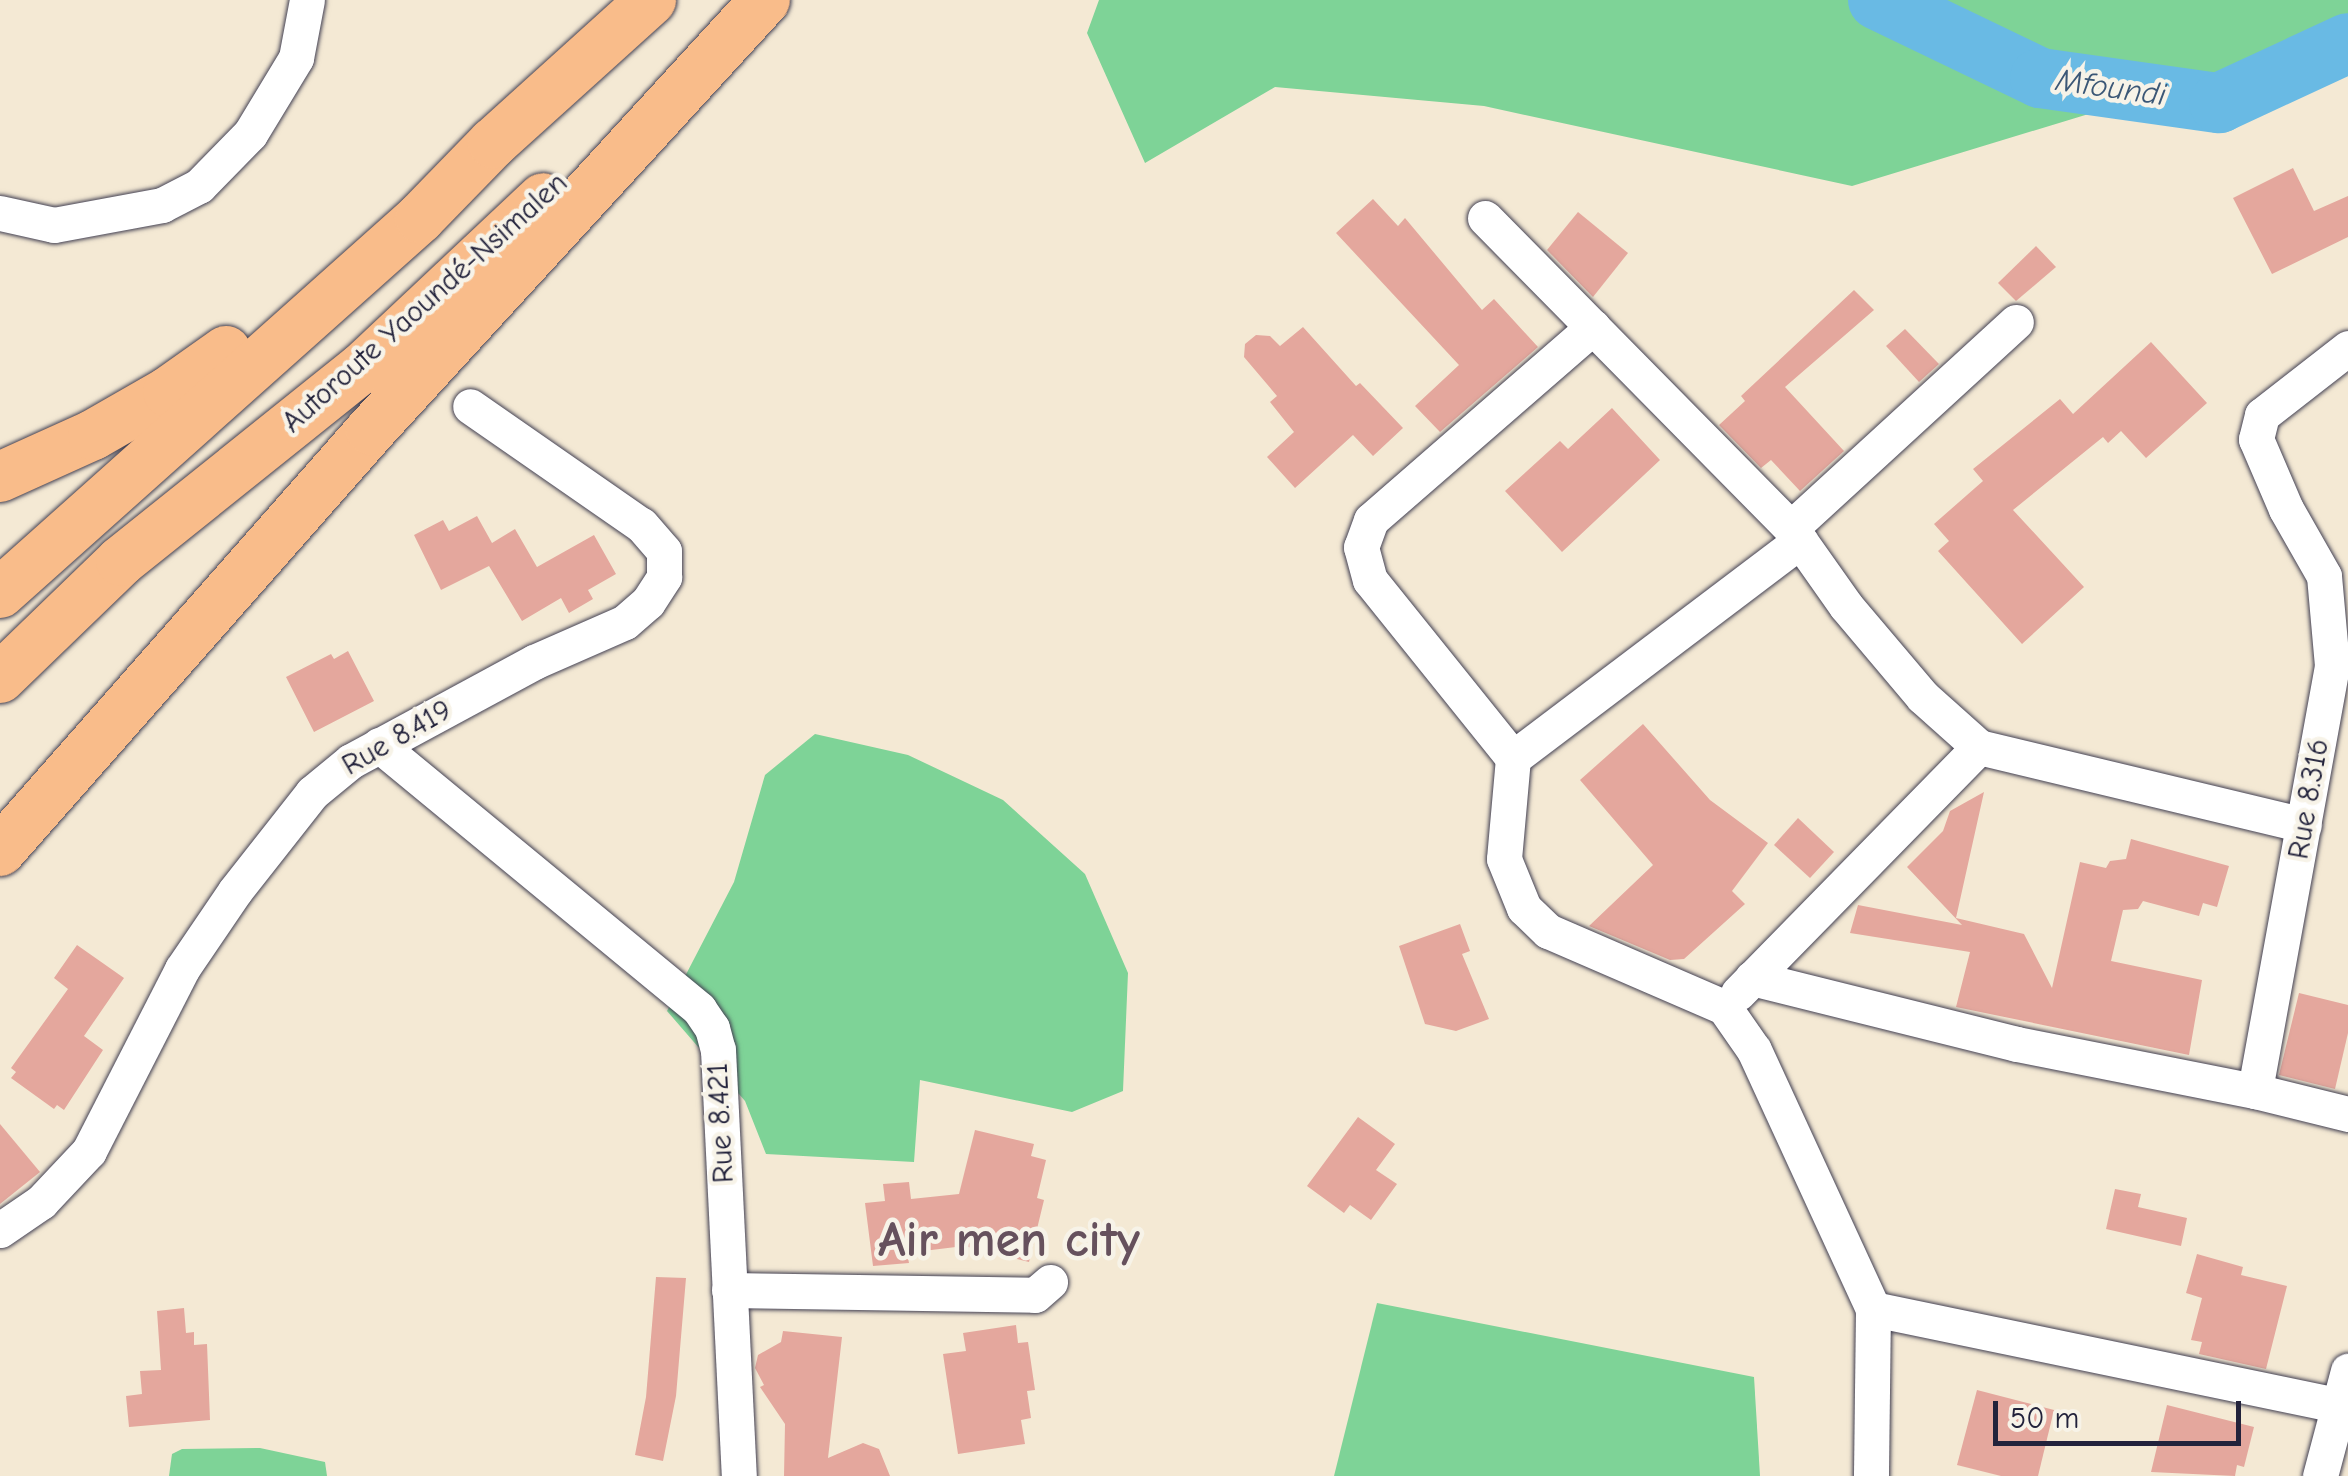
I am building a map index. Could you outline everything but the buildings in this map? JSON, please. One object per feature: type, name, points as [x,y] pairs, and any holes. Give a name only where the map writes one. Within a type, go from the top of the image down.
[{"type":"highway","points":[[0,592],[420,218],[493,143],[651,0]]},
{"type":"highway","name":"Autoroute Yaoundé-Nsimalen","points":[[0,678],[121,561],[362,368],[754,0]]},
{"type":"highway","points":[[0,851],[371,430],[765,0]]},
{"type":"highway","points":[[0,478],[93,435],[168,392],[270,319],[493,143]]},
{"type":"street","points":[[0,214],[54,225],[162,206],[199,186],[250,134],[296,58],[307,0]]},
{"type":"street","points":[[1486,218],[1796,534],[1846,606],[1923,697],[1979,747],[2304,825]]},
{"type":"street","points":[[1513,758],[1796,534],[2016,322]]},
{"type":"street","points":[[1593,326],[1371,520],[1360,547],[1370,580],[1513,758],[1504,859],[1524,908],[1548,931],[1724,1006],[1754,1050],[1873,1309],[1872,1476]]},
{"type":"street","name":"Rue 8.316","points":[[2256,1091],[2332,666],[2331,618],[2324,576],[2286,510],[2256,439],[2262,415],[2287,391],[2348,348]]},
{"type":"street","name":"Rue 8.419","points":[[0,1230],[41,1202],[89,1150],[182,969],[235,891],[312,793],[351,761],[534,662],[625,622],[648,602],[664,577],[664,551],[642,525],[470,406]]},
{"type":"street","name":"Rue 8.421","points":[[380,746],[699,1009],[712,1028],[718,1050],[740,1476]]},
{"type":"street","points":[[1724,1006],[1979,747]]},
{"type":"street","points":[[1752,978],[2017,1044],[2256,1091],[2348,1114]]},
{"type":"street","points":[[729,1290],[1035,1294],[1050,1282]]},
{"type":"street","points":[[1873,1309],[2337,1405]]},
{"type":"street","points":[[2320,1476],[2348,1371]]},
{"type":"green space","points":[[1099,0],[2348,0],[2348,26],[2246,66],[1852,186],[1484,106],[1275,87],[1145,163],[1087,33]]},
{"type":"green space","points":[[815,734],[908,755],[1003,800],[1085,874],[1128,973],[1123,1091],[1072,1112],[920,1080],[914,1162],[766,1154],[745,1101],[667,1011],[734,882],[765,775]]},
{"type":"green space","points":[[1377,1303],[1754,1377],[1760,1476],[1334,1476]]},
{"type":"green space","points":[[260,1448],[325,1462],[327,1476],[169,1476],[172,1454],[182,1449]]},
{"type":"waterway","name":"Mfoundi","points":[[1878,0],[2040,78],[2219,103],[2348,43]]},
{"type":"district","name":"Air men city","points":[[1009,1241]]}]
